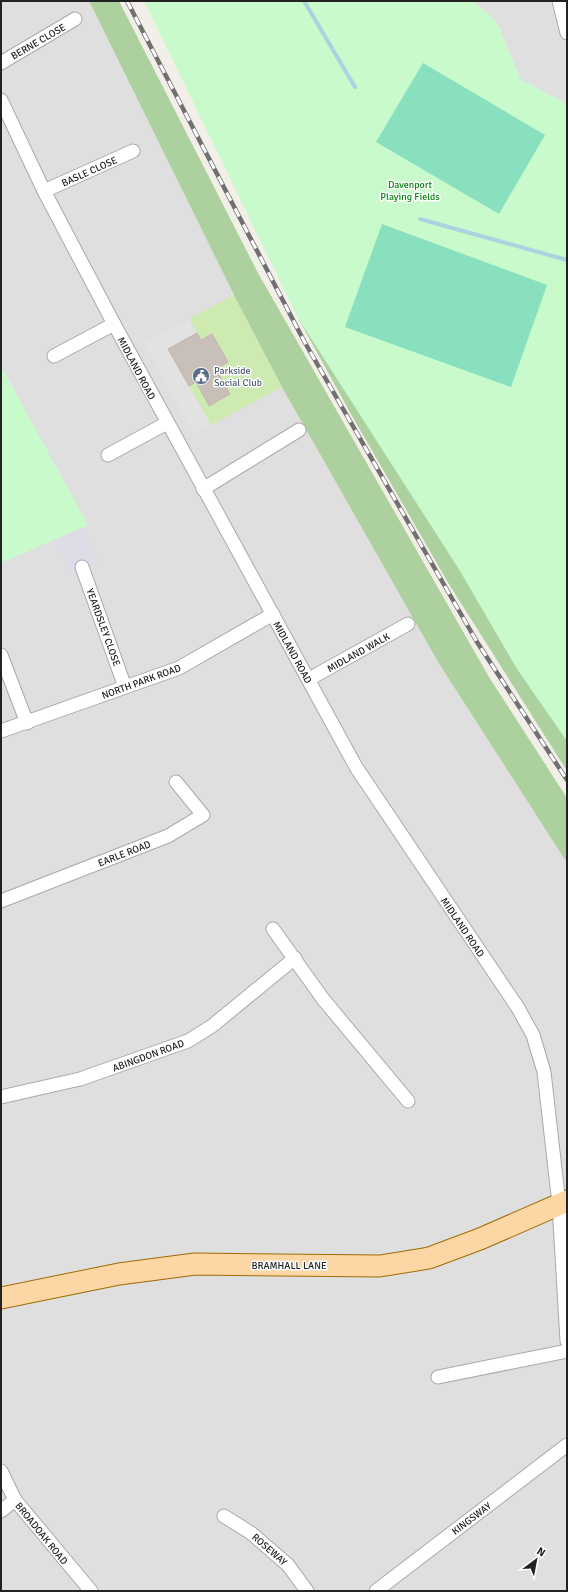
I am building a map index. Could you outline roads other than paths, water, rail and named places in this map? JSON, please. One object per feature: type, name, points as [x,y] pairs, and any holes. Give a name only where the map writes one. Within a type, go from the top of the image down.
[{"type":"main road","name":"BRAMHALL LANE","points":[[1,1298],[119,1274],[195,1264],[380,1266],[429,1258],[480,1239],[563,1203]]},
{"type":"street","points":[[559,1],[567,32]]},
{"type":"street","name":"BERNE CLOSE","points":[[1,63],[76,19]]},
{"type":"street","name":"MIDLAND ROAD","points":[[1,100],[44,191],[114,324],[356,767],[518,1008],[533,1035],[544,1072],[563,1203],[567,1342]]},
{"type":"street","name":"BASLE CLOSE","points":[[44,191],[133,151]]},
{"type":"street","points":[[54,356],[114,324]]},
{"type":"street","points":[[108,455],[167,423]]},
{"type":"street","points":[[203,488],[299,430]]},
{"type":"street","name":"YEARDSLEY CLOSE","points":[[82,567],[125,687]]},
{"type":"street","name":"NORTH PARK ROAD","points":[[1,731],[179,668],[273,614]]},
{"type":"street","name":"MIDLAND WALK","points":[[308,679],[408,624]]},
{"type":"street","points":[[1,655],[27,723]]},
{"type":"street","name":"EARLE ROAD","points":[[1,901],[168,836],[203,815],[176,782]]},
{"type":"street","points":[[272,929],[295,958],[323,999],[408,1101]]},
{"type":"street","name":"ABINGDON ROAD","points":[[1,1097],[80,1079],[188,1041],[212,1026],[295,958]]},
{"type":"street","points":[[438,1377],[567,1351]]},
{"type":"street","name":"KINGSWAY","points":[[376,1591],[567,1444]]},
{"type":"street","name":"BROADOAK ROAD","points":[[1,1471],[15,1500],[91,1591]]},
{"type":"street","points":[[1,1511],[15,1500]]},
{"type":"street","name":"ROSEWAY","points":[[224,1516],[251,1533],[288,1565],[307,1591]]},
{"type":"waterway","points":[[304,1],[355,87]]},
{"type":"waterway","points":[[420,219],[567,260]]},
{"type":"railway","points":[[127,1],[304,341],[477,642],[567,780]]},
{"type":"place","name":"Parkside Social Club","points":[[201,376]]},
{"type":"park label","name":"Davenport Playing Fields","points":[[410,190]]}]
